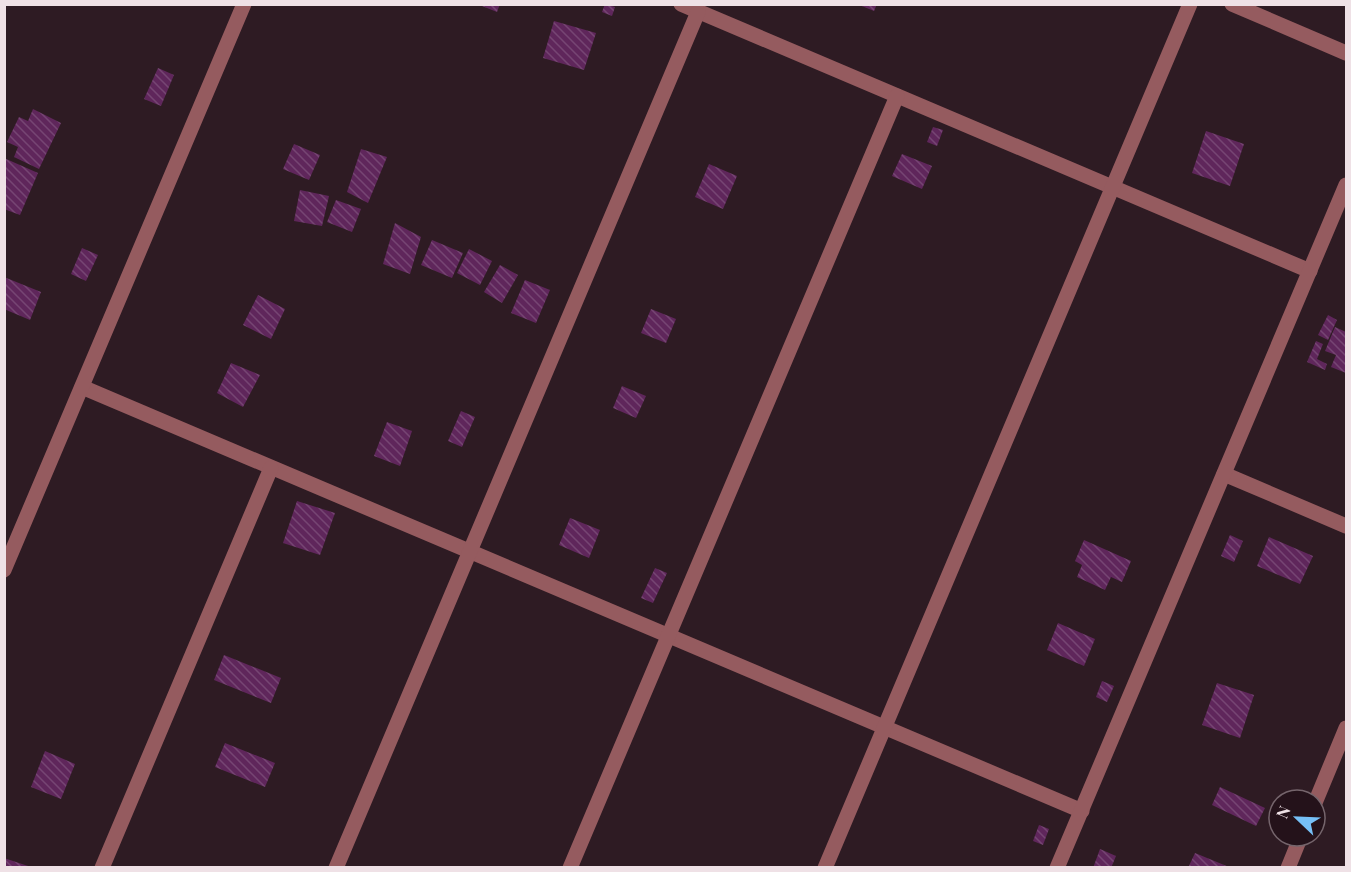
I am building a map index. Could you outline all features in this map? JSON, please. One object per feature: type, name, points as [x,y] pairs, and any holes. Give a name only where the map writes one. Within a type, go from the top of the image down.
[{"type":"street","points":[[4,570],[244,4]]},
{"type":"street","points":[[681,4],[1310,271]]},
{"type":"street","points":[[825,867],[1190,4]]},
{"type":"street","points":[[1232,4],[1347,53]]},
{"type":"street","points":[[336,867],[698,12]]},
{"type":"street","points":[[570,867],[897,96]]},
{"type":"street","points":[[1058,867],[1347,185]]},
{"type":"street","points":[[82,387],[1082,811]]},
{"type":"street","points":[[102,867],[271,468]]},
{"type":"street","points":[[1224,474],[1347,526]]},
{"type":"street","points":[[1321,788],[1347,728]]},
{"type":"street","points":[[1288,867],[1296,848]]},
{"type":"building","points":[[477,4],[500,4],[497,12]]},
{"type":"building","points":[[605,4],[615,7],[612,16],[602,12]]},
{"type":"building","points":[[857,4],[877,4],[874,11]]},
{"type":"building","points":[[554,21],[596,33],[584,70],[543,58]]},
{"type":"building","points":[[158,68],[174,75],[161,106],[144,99]]},
{"type":"building","points":[[33,109],[61,123],[39,169],[14,157],[18,147],[7,142],[19,117],[28,121]]},
{"type":"building","points":[[933,127],[943,130],[937,146],[927,142]]},
{"type":"building","points":[[1206,131],[1244,144],[1230,186],[1192,173]]},
{"type":"building","points":[[294,144],[320,155],[309,180],[283,169]]},
{"type":"building","points":[[361,149],[387,157],[368,203],[347,192]]},
{"type":"building","points":[[902,154],[932,166],[922,189],[892,176]]},
{"type":"building","points":[[4,158],[38,173],[20,215],[4,209]]},
{"type":"building","points":[[709,164],[737,176],[723,209],[695,197]]},
{"type":"building","points":[[300,190],[329,196],[322,226],[294,221]]},
{"type":"building","points":[[336,200],[361,209],[352,232],[327,222]]},
{"type":"building","points":[[395,223],[421,237],[410,274],[383,264]]},
{"type":"building","points":[[432,240],[463,253],[452,278],[421,265]]},
{"type":"building","points":[[82,248],[98,255],[86,281],[71,274]]},
{"type":"building","points":[[469,249],[492,261],[480,285],[457,273]]},
{"type":"building","points":[[500,265],[518,275],[502,303],[484,292]]},
{"type":"building","points":[[4,277],[41,292],[30,320],[4,309]]},
{"type":"building","points":[[525,280],[550,290],[536,323],[511,313]]},
{"type":"building","points":[[258,295],[285,309],[271,339],[243,325]]},
{"type":"building","points":[[651,309],[676,319],[666,343],[641,333]]},
{"type":"building","points":[[1328,315],[1337,320],[1328,340],[1318,335]]},
{"type":"building","points":[[1335,327],[1346,332],[1346,373],[1331,367],[1336,355],[1325,351]]},
{"type":"building","points":[[1316,341],[1323,344],[1317,359],[1327,364],[1325,370],[1307,362]]},
{"type":"building","points":[[231,363],[260,375],[243,407],[217,393]]},
{"type":"building","points":[[622,386],[646,396],[636,418],[613,408]]},
{"type":"building","points":[[461,411],[475,417],[462,447],[448,441]]},
{"type":"building","points":[[387,422],[412,431],[400,466],[374,456]]},
{"type":"building","points":[[297,501],[335,513],[320,555],[283,543]]},
{"type":"building","points":[[570,518],[600,530],[589,558],[559,545]]},
{"type":"building","points":[[1230,535],[1243,541],[1234,562],[1221,556]]},
{"type":"building","points":[[1269,537],[1313,556],[1300,584],[1257,566]]},
{"type":"building","points":[[1084,540],[1131,561],[1122,582],[1111,577],[1105,590],[1077,577],[1082,565],[1075,561]]},
{"type":"building","points":[[655,568],[667,573],[653,603],[641,598]]},
{"type":"building","points":[[1058,623],[1095,639],[1084,666],[1047,650]]},
{"type":"building","points":[[224,655],[281,678],[271,703],[214,680]]},
{"type":"building","points":[[1102,681],[1114,686],[1107,702],[1096,697]]},
{"type":"building","points":[[1217,683],[1254,695],[1240,738],[1202,725]]},
{"type":"building","points":[[225,743],[275,763],[265,787],[215,767]]},
{"type":"building","points":[[45,751],[75,764],[61,799],[31,787]]},
{"type":"building","points":[[1220,787],[1265,808],[1256,826],[1212,805]]},
{"type":"building","points":[[1039,825],[1049,829],[1043,845],[1033,841]]},
{"type":"building","points":[[1100,849],[1116,856],[1111,868],[1093,868]]},
{"type":"building","points":[[1195,853],[1229,867],[1229,868],[1188,868]]},
{"type":"building","points":[[4,858],[31,867],[31,868],[4,868]]}]
